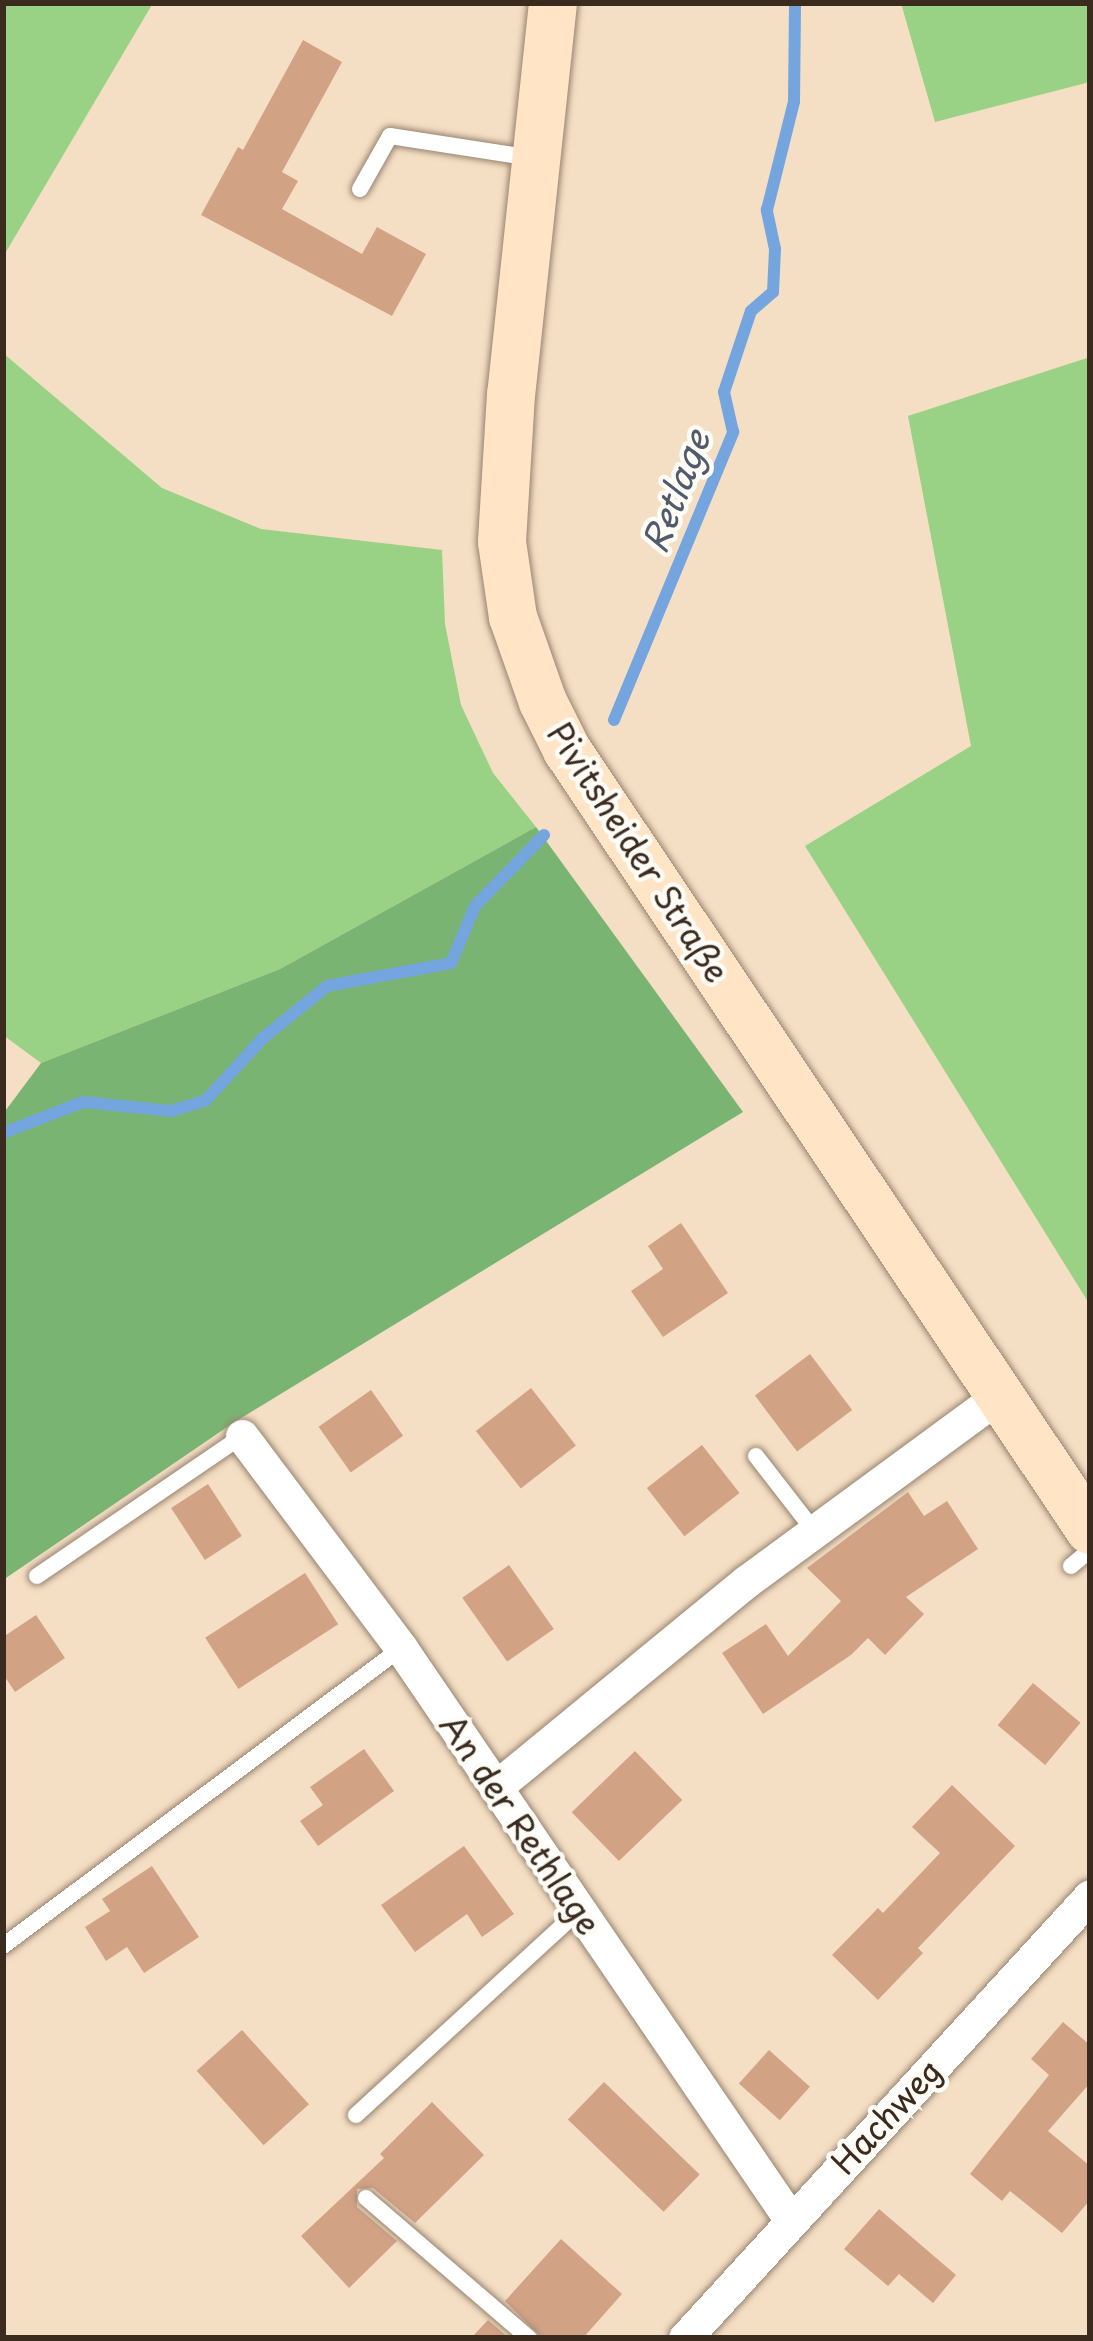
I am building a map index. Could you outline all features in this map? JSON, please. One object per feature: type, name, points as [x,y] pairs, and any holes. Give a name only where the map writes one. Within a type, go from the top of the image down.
[{"type":"main road","name":"Pivitsheider Straße","points":[[553,3],[512,394],[502,542],[513,617],[543,702],[567,750],[1000,1395],[1081,1548]]},
{"type":"street","points":[[496,1787],[815,1532],[1000,1395]]},
{"type":"street","name":"An der Rethlage","points":[[242,1436],[400,1648],[790,2219]]},
{"type":"street","name":"Hachweg","points":[[686,2338],[1090,1896]]},
{"type":"lane","points":[[360,189],[390,136],[538,159]]},
{"type":"lane","points":[[37,1576],[242,1436]]},
{"type":"lane","points":[[756,1456],[815,1532]]},
{"type":"lane","points":[[1081,1548],[1090,1550]]},
{"type":"lane","points":[[3,1946],[400,1648]]},
{"type":"lane","points":[[356,2114],[580,1910]]},
{"type":"lane","points":[[367,2198],[529,2338]]},
{"type":"green space","points":[[3,3],[153,3],[3,257]]},
{"type":"green space","points":[[901,3],[1090,3],[1090,82],[935,122]]},
{"type":"green space","points":[[3,353],[162,488],[261,529],[442,550],[445,624],[461,705],[493,773],[536,827],[280,969],[41,1063],[3,1035]]},
{"type":"green space","points":[[1090,357],[1090,1305],[805,846],[971,746],[908,416]]},
{"type":"green space","points":[[536,827],[743,1112],[233,1423],[3,1580],[3,1114],[41,1063],[280,969]]},
{"type":"building","points":[[303,40],[342,62],[282,172],[298,181],[282,209],[362,254],[377,227],[426,254],[392,316],[201,215]]},
{"type":"building","points":[[681,1223],[728,1293],[663,1337],[631,1291],[663,1269],[648,1246]]},
{"type":"building","points":[[810,1354],[852,1410],[797,1451],[755,1396]]},
{"type":"building","points":[[531,1388],[576,1446],[521,1489],[476,1431]]},
{"type":"building","points":[[371,1390],[403,1436],[351,1473],[319,1427]]},
{"type":"building","points":[[702,1445],[740,1493],[684,1536],[647,1488]]},
{"type":"building","points":[[208,1484],[242,1536],[205,1560],[171,1508]]},
{"type":"building","points":[[908,1492],[924,1516],[947,1501],[978,1549],[906,1597],[924,1614],[885,1655],[868,1638],[851,1655],[763,1714],[722,1653],[766,1624],[788,1656],[841,1601],[807,1568]]},
{"type":"building","points":[[509,1565],[554,1629],[507,1662],[462,1598]]},
{"type":"building","points":[[305,1573],[338,1624],[238,1689],[205,1638]]},
{"type":"building","points":[[36,1615],[65,1658],[15,1692],[3,1674],[3,1637]]},
{"type":"building","points":[[1033,1683],[1080,1723],[1045,1765],[998,1725]]},
{"type":"building","points":[[364,1749],[394,1791],[318,1846],[300,1821],[323,1805],[310,1787]]},
{"type":"building","points":[[635,1751],[682,1800],[619,1861],[572,1812]]},
{"type":"building","points":[[952,1785],[1015,1846],[918,1948],[923,1953],[878,2000],[832,1955],[878,1908],[883,1913],[940,1853],[912,1827]]},
{"type":"building","points":[[464,1846],[514,1914],[482,1937],[467,1914],[415,1952],[381,1905]]},
{"type":"building","points":[[152,1866],[199,1937],[144,1973],[127,1947],[106,1961],[85,1927],[110,1911],[102,1899]]},
{"type":"building","points":[[1063,2022],[1090,2045],[1090,2083],[1048,2131],[1090,2166],[1090,2200],[1062,2233],[1010,2191],[1002,2201],[970,2174],[1049,2075],[1031,2059]]},
{"type":"building","points":[[242,2030],[309,2104],[264,2145],[197,2071]]},
{"type":"building","points":[[769,2050],[810,2087],[780,2120],[739,2083]]},
{"type":"building","points":[[604,2082],[700,2174],[664,2212],[568,2119]]},
{"type":"building","points":[[432,2102],[484,2155],[415,2223],[373,2188],[357,2189],[357,2207],[397,2241],[349,2288],[301,2236],[384,2158],[380,2154]]},
{"type":"building","points":[[879,2209],[956,2275],[933,2303],[899,2274],[888,2286],[844,2249]]},
{"type":"building","points":[[561,2239],[622,2294],[583,2338],[542,2338],[505,2301]]},
{"type":"building","points":[[488,2320],[509,2338],[471,2338]]},
{"type":"waterway","name":"Retlage","points":[[614,720],[733,432],[724,392],[751,311],[773,292],[775,249],[767,210],[794,102],[795,3]]},
{"type":"waterway","name":"Retlage","points":[[3,1133],[83,1102],[171,1111],[206,1100],[263,1038],[327,986],[451,963],[475,906],[544,835]]}]
